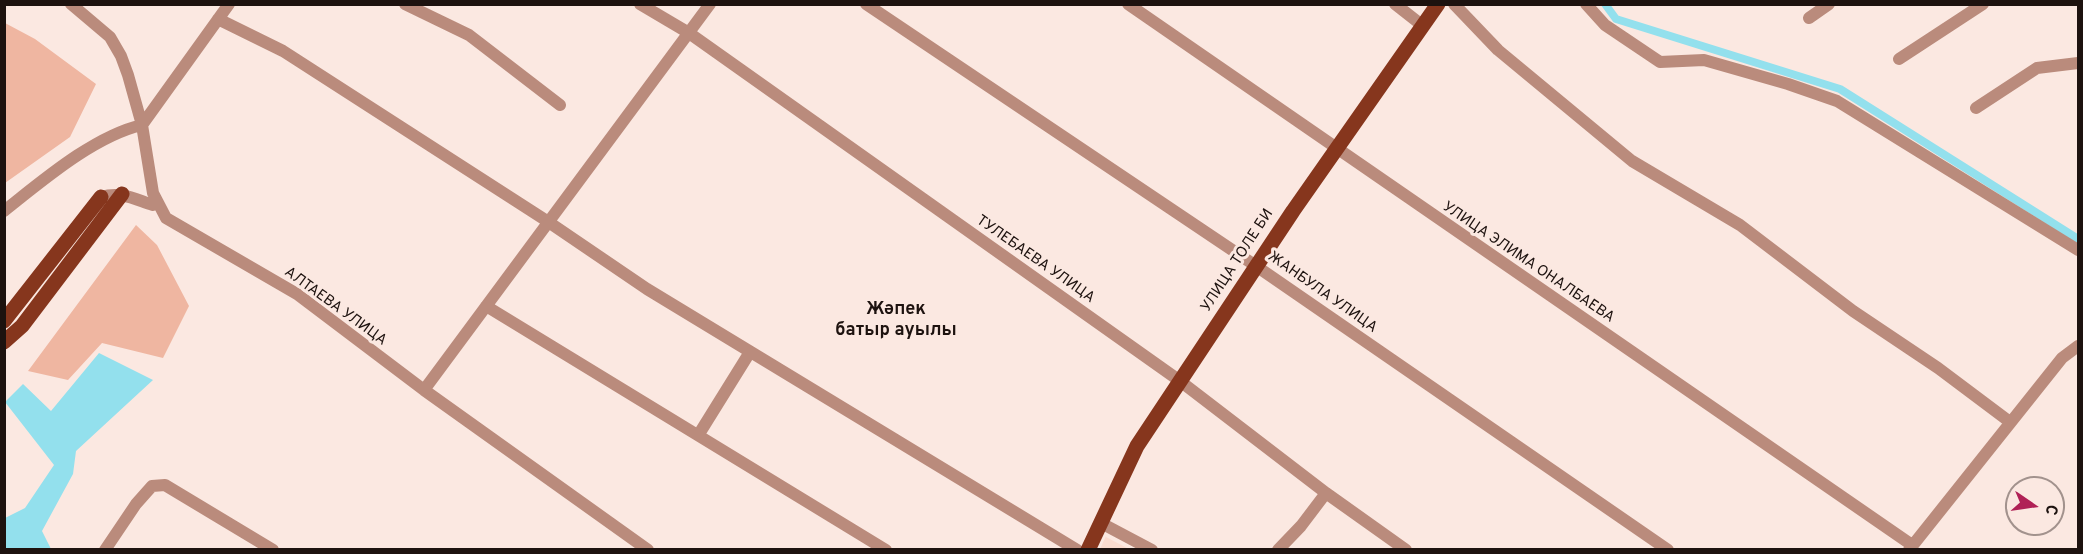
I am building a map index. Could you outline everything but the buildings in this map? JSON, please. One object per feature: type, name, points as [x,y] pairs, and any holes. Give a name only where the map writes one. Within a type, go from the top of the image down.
[{"type":"main road","name":"УЛИЦА ТОЛЕ БИ","points":[[1088,549],[1137,446],[1256,266],[1438,4]]},
{"type":"main road","points":[[4,342],[22,326],[122,194]]},
{"type":"main road","points":[[4,321],[101,197]]},
{"type":"street","name":"АЛТАЕВА УЛИЦА","points":[[71,4],[110,38],[121,56],[142,125],[153,193],[166,218],[297,294],[424,390],[648,549]]},
{"type":"street","points":[[405,4],[469,35],[560,105]]},
{"type":"street","name":"ТУЛЕБАЕВА УЛИЦА","points":[[640,4],[689,33],[1180,381],[1326,493],[1406,549]]},
{"type":"street","points":[[424,390],[710,4]]},
{"type":"street","name":"ЖАНБУЛА УЛИЦА","points":[[866,4],[1256,266],[1668,549]]},
{"type":"street","name":"УЛИЦА ЭЛИМА ОНАЛБАЕВА","points":[[1128,4],[1911,547]]},
{"type":"street","points":[[1395,4],[1423,26]]},
{"type":"street","points":[[1454,4],[1498,50],[1632,161],[1740,225],[1853,311],[1938,368],[2010,422]]},
{"type":"street","points":[[1586,4],[1605,26],[1660,62],[1704,60],[1788,84],[1837,101],[2079,250]]},
{"type":"street","points":[[1809,18],[1829,4]]},
{"type":"street","points":[[1899,59],[1983,4]]},
{"type":"street","points":[[4,212],[51,173],[127,128],[142,125],[225,6]]},
{"type":"street","points":[[218,19],[283,51],[547,221],[647,289],[1077,549]]},
{"type":"street","points":[[1976,108],[2037,69],[2079,63]]},
{"type":"street","points":[[101,197],[122,194],[153,205],[158,203]]},
{"type":"street","points":[[486,306],[886,549]]},
{"type":"street","points":[[1911,547],[2062,358],[2079,346]]},
{"type":"street","points":[[699,434],[750,352]]},
{"type":"street","points":[[105,549],[136,504],[152,486],[165,484],[273,549]]},
{"type":"street","points":[[1278,549],[1301,526],[1326,493]]},
{"type":"street","points":[[1101,523],[1152,549]]},
{"type":"shaded area","points":[[5,23],[35,39],[96,84],[70,137],[5,183]]},
{"type":"shaded area","points":[[136,225],[157,245],[189,306],[163,358],[102,343],[68,380],[28,371]]},
{"type":"shaded area","points":[[1106,537],[1129,549],[1100,549]]},
{"type":"water","points":[[99,353],[153,380],[76,451],[73,474],[42,531],[51,549],[5,549],[5,518],[25,508],[54,465],[5,402],[23,384],[51,411]]},
{"type":"waterway","points":[[1605,4],[1616,19],[1840,89],[2078,239]]},
{"type":"district","name":"Жәпек батыр ауылы","points":[[896,320]]}]
